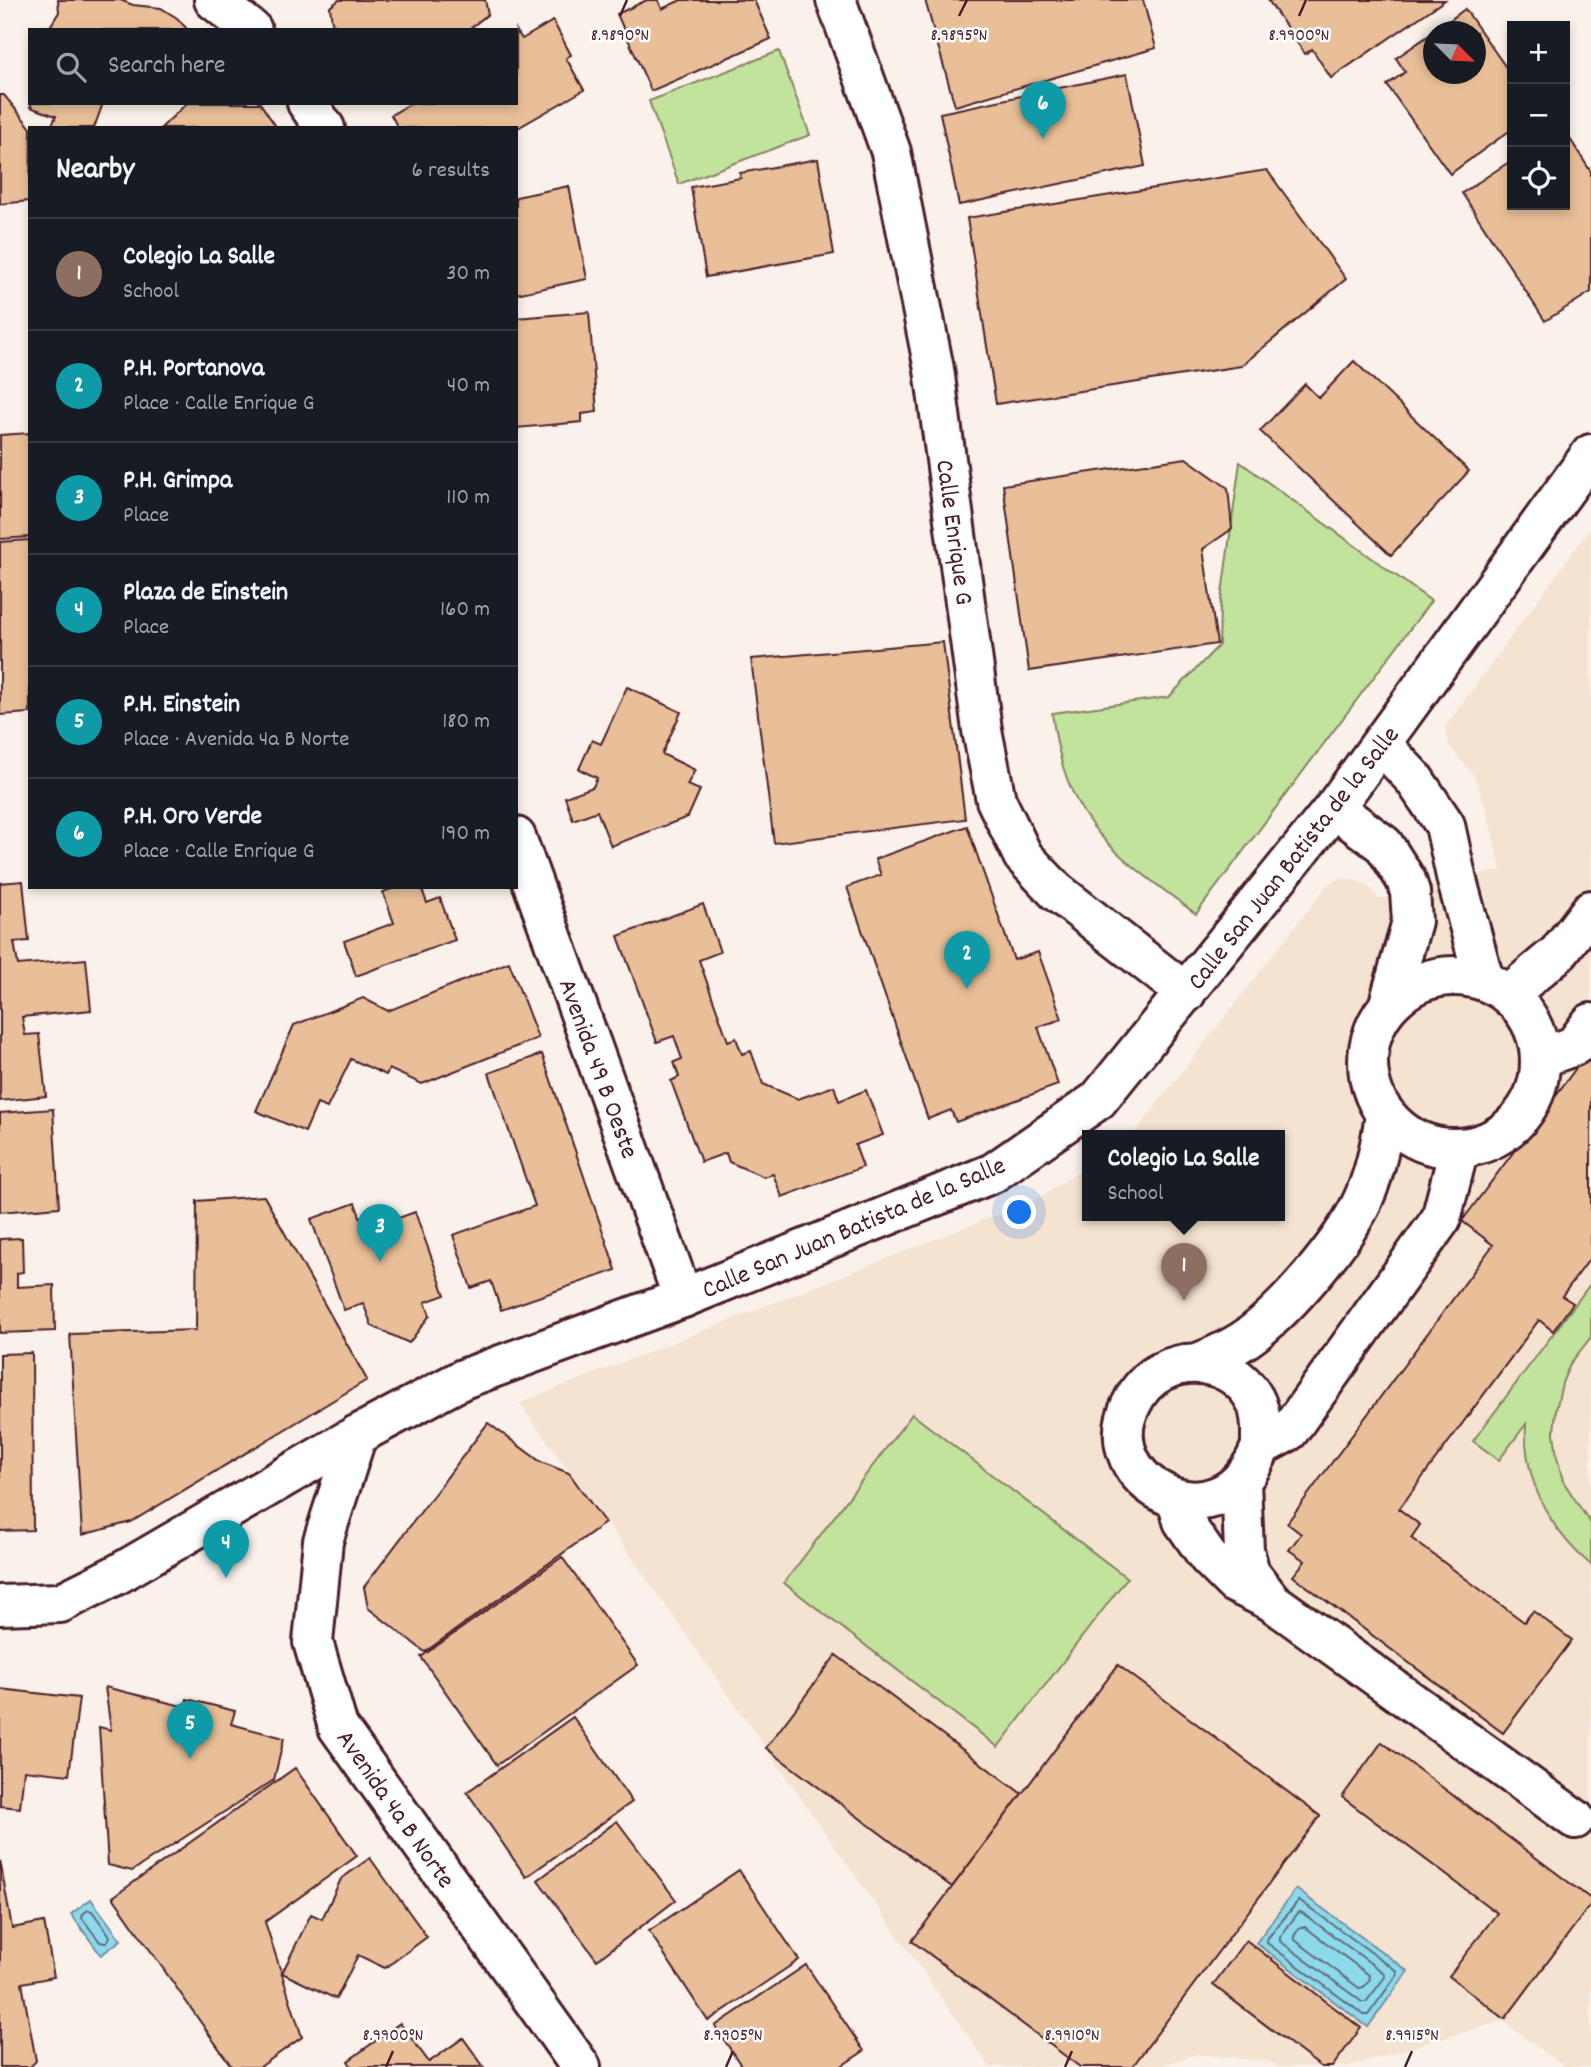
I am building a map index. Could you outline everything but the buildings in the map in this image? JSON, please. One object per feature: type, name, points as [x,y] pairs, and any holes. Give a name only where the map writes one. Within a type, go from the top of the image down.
[{"type":"street","points":[[214,0],[249,28]]},
{"type":"street","name":"Calle Enrique G","points":[[836,0],[891,152],[934,369],[982,730],[996,800],[1023,856],[1056,891],[1186,993]]},
{"type":"street","points":[[308,105],[324,126]]},
{"type":"street","name":"Calle San Juan Batista de la Salle","points":[[0,1605],[60,1603],[118,1574],[357,1435],[463,1379],[682,1298],[993,1173],[1098,1100],[1334,808],[1591,454]]},
{"type":"street","points":[[1381,744],[1414,779],[1445,825],[1457,881],[1496,987]]},
{"type":"street","points":[[1334,808],[1384,845],[1410,891],[1412,921],[1390,1000],[1370,1040],[1367,1067],[1372,1092],[1385,1115],[1406,1135],[1431,1146],[1459,1149],[1486,1143],[1509,1129],[1526,1110],[1537,1085],[1540,1058],[1536,1034],[1525,1012],[1496,987],[1461,975],[1438,976],[1416,983],[1390,1000]]},
{"type":"street","name":"Avenida 49 B Oeste","points":[[518,843],[682,1298]]},
{"type":"street","points":[[1496,987],[1558,953],[1591,910]]},
{"type":"street","points":[[1540,1058],[1574,1046],[1591,1023]]},
{"type":"street","points":[[1198,1363],[1255,1332],[1326,1257],[1359,1208],[1377,1163],[1385,1115]]},
{"type":"street","points":[[1261,1447],[1289,1432],[1441,1219],[1459,1149]]},
{"type":"street","points":[[1198,1363],[1221,1368],[1241,1381],[1255,1400],[1262,1423],[1261,1447],[1254,1466],[1241,1482],[1222,1494],[1200,1501],[1177,1499],[1157,1491],[1140,1476],[1128,1456],[1125,1433],[1128,1411],[1138,1391],[1155,1374],[1175,1365],[1198,1363]]},
{"type":"street","name":"Avenida 4a B Norte","points":[[357,1435],[325,1535],[313,1642],[338,1727],[582,2067]]},
{"type":"street","points":[[276,1482],[302,1490],[325,1535]]},
{"type":"street","points":[[1241,1482],[1244,1550],[1250,1573],[1271,1601]]},
{"type":"street","points":[[1177,1499],[1183,1521],[1208,1557],[1234,1583],[1271,1601],[1575,1819]]},
{"type":"shaded area","points":[[1591,527],[1591,2067],[1565,2067],[1502,2021],[1346,2067],[1278,2067],[1271,2062],[1196,2054],[1159,2067],[990,2067],[608,1524],[519,1403],[1035,1200],[1082,1170],[1082,1221],[1285,1221],[1285,1130],[1137,1130],[1328,884],[1341,877],[1358,881],[1371,888],[1378,899],[1501,870],[1486,807],[1474,776],[1449,746],[1445,727]]},
{"type":"green space","points":[[779,51],[810,135],[679,184],[649,101]]},
{"type":"green space","points":[[1240,462],[1431,601],[1196,914],[1117,852],[1082,810],[1069,783],[1059,752],[1052,713],[1169,697],[1219,645],[1220,608]]},
{"type":"green space","points":[[1591,1283],[1591,1337],[1570,1364],[1562,1383],[1554,1433],[1563,1481],[1591,1524],[1591,1565],[1563,1536],[1542,1502],[1529,1464],[1526,1424],[1499,1460],[1473,1441]]},
{"type":"green space","points":[[912,1414],[1127,1578],[998,1747],[784,1583]]},
{"type":"water","points":[[1296,1889],[1408,1971],[1368,2027],[1256,1943]]},
{"type":"water","points":[[91,1899],[121,1940],[101,1955],[71,1914]]},
{"type":"place","name":"P.H. Oro Verde","points":[[1043,139]]},
{"type":"place","name":"P.H. Portanova","points":[[967,989]]},
{"type":"place","name":"P.H. Grimpa","points":[[380,1262]]},
{"type":"place","name":"Colegio La Salle","points":[[1184,1301]]},
{"type":"place","name":"Plaza de Einstein","points":[[226,1578]]},
{"type":"place","name":"P.H. Einstein","points":[[190,1759]]}]
